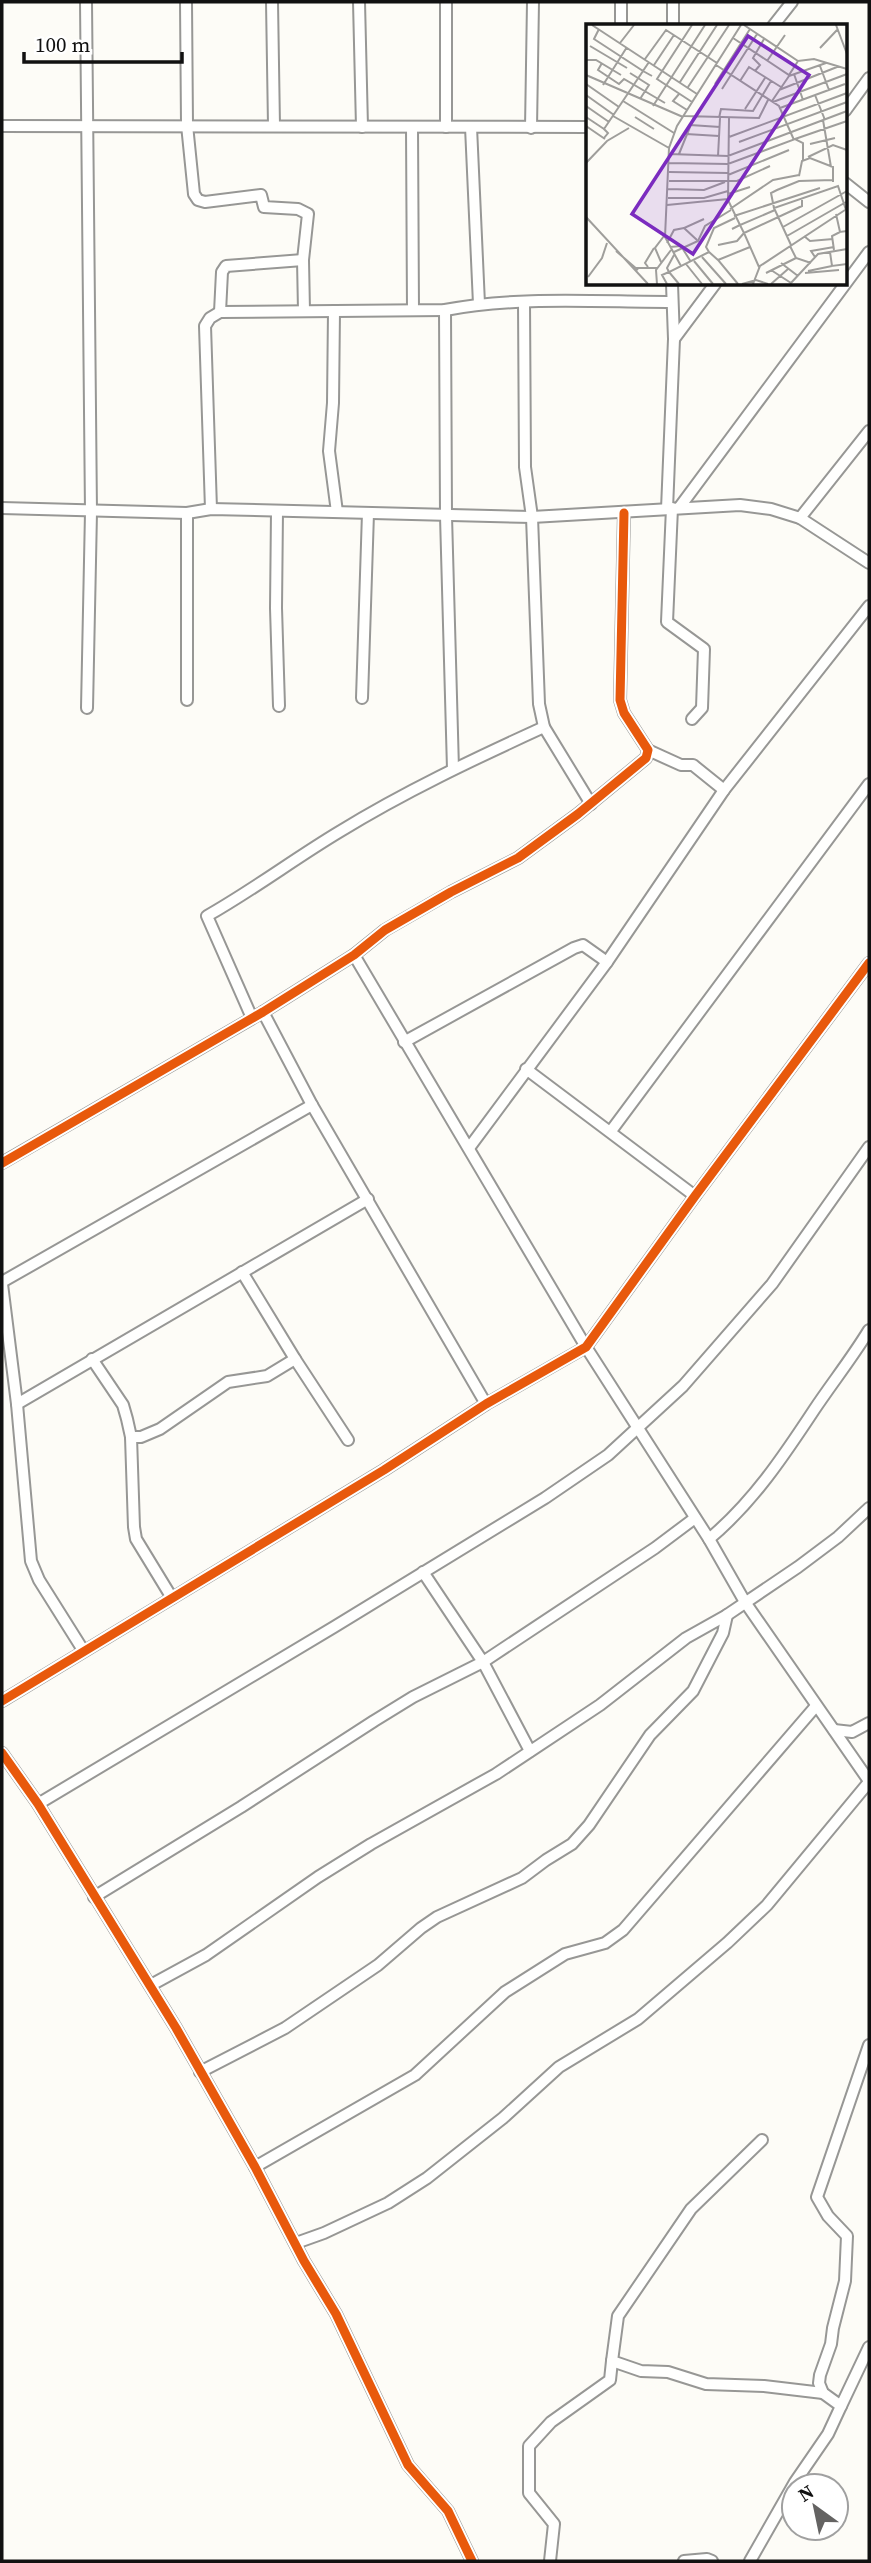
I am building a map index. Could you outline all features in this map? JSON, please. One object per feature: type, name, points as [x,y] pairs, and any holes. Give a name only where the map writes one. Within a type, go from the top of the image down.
[{"type":"street","points":[[86,2],[91,512],[87,708]]},
{"type":"street","points":[[186,2],[187,125],[194,194],[198,200],[205,202],[261,195],[264,207],[298,209],[308,214],[303,260],[304,312]]},
{"type":"street","points":[[272,2],[274,126]]},
{"type":"street","points":[[359,2],[362,127]]},
{"type":"street","points":[[446,2],[446,127]]},
{"type":"street","points":[[531,128],[533,2]]},
{"type":"street","points":[[621,2],[621,24]]},
{"type":"street","points":[[673,2],[673,24]]},
{"type":"street","points":[[775,24],[792,2]]},
{"type":"street","points":[[846,110],[869,78]]},
{"type":"street","points":[[2,126],[87,124],[586,127]]},
{"type":"street","points":[[412,127],[413,310]]},
{"type":"street","points":[[471,127],[479,304]]},
{"type":"street","points":[[846,184],[869,201]]},
{"type":"street","points":[[846,282],[869,252]]},
{"type":"street","points":[[220,312],[222,272],[226,266],[303,260]]},
{"type":"street","points":[[672,285],[673,508],[667,622],[704,649],[702,708],[692,719]]},
{"type":"street","points":[[674,339],[714,285]]},
{"type":"street","points":[[673,508],[844,285]]},
{"type":"street","points":[[524,302],[525,467],[532,517],[539,704],[544,727],[591,804]]},
{"type":"street","points":[[211,509],[205,327],[209,318],[220,312],[445,310],[479,304],[524,302],[671,302]]},
{"type":"street","points":[[334,310],[337,512]]},
{"type":"street","points":[[445,310],[446,516],[453,769]]},
{"type":"street","points":[[800,518],[869,431]]},
{"type":"street","points":[[2,508],[187,513],[211,509],[532,517],[740,505],[771,509],[800,518],[869,563]]},
{"type":"street","points":[[276,511],[279,706]]},
{"type":"street","points":[[187,513],[187,700]]},
{"type":"street","points":[[362,698],[368,513]]},
{"type":"street","points":[[624,513],[621,706],[648,750],[681,765],[693,765],[724,790]]},
{"type":"street","points":[[469,1148],[607,962],[724,790],[869,606]]},
{"type":"street","points":[[252,1018],[207,916],[255,888],[337,833],[453,769],[544,727]]},
{"type":"street","points":[[2,1163],[263,1012],[354,955],[385,930],[518,858],[591,804],[646,758],[648,750]]},
{"type":"street","points":[[611,1131],[869,784]]},
{"type":"street","points":[[404,1042],[574,948],[583,945],[607,962]]},
{"type":"street","points":[[296,2243],[388,2203],[427,2178],[503,2118],[559,2067],[638,2018],[727,1943],[767,1905],[869,1781],[745,1602],[709,1539],[586,1347],[354,955]]},
{"type":"street","points":[[2,1701],[384,1470],[486,1404],[586,1347],[869,963]]},
{"type":"street","points":[[263,1012],[312,1105],[486,1404]]},
{"type":"street","points":[[526,1069],[695,1196]]},
{"type":"street","points":[[83,1650],[38,1580],[31,1560],[17,1404],[2,1283],[312,1105]]},
{"type":"street","points":[[38,1804],[423,1572],[608,1455],[682,1386],[772,1284],[869,1147]]},
{"type":"street","points":[[17,1404],[368,1199]]},
{"type":"street","points":[[242,1272],[348,1440]]},
{"type":"street","points":[[709,1539],[734,1518],[789,1450],[869,1330]]},
{"type":"street","points":[[92,1359],[123,1405],[131,1437],[136,1538],[172,1598]]},
{"type":"street","points":[[131,1437],[141,1437],[160,1429],[228,1382],[267,1376],[295,1359]]},
{"type":"street","points":[[151,1986],[206,1955],[371,1844],[496,1774],[600,1705],[686,1638],[727,1615],[828,1544],[869,1508]]},
{"type":"street","points":[[94,1897],[393,1709],[483,1662],[655,1548],[695,1518]]},
{"type":"street","points":[[423,1572],[483,1662],[530,1751]]},
{"type":"street","points":[[200,2072],[285,2028],[378,1965],[437,1917],[522,1878],[572,1844],[589,1825],[650,1735],[693,1691],[723,1633],[727,1615]]},
{"type":"street","points":[[255,2166],[415,2075],[505,1992],[565,1954],[605,1943],[623,1930],[816,1706]]},
{"type":"street","points":[[834,1730],[852,1732],[869,1723]]},
{"type":"street","points":[[2,1753],[38,1804],[151,1986],[255,2166],[336,2314],[408,2465],[448,2511],[471,2560]]},
{"type":"street","points":[[823,2393],[820,2375],[831,2344],[845,2281],[846,2236],[828,2216],[817,2197],[869,2045]]},
{"type":"street","points":[[550,2561],[554,2524],[529,2493],[529,2446],[551,2422],[610,2380],[618,2316],[691,2209],[762,2140]]},
{"type":"street","points":[[750,2561],[795,2482],[828,2434],[869,2347]]},
{"type":"street","points":[[612,2361],[641,2371],[668,2372],[706,2384],[764,2386],[823,2393],[841,2406]]},
{"type":"street","points":[[684,2561],[712,2561]]},
{"type":"cycle path","points":[[2,1163],[263,1012],[354,955],[385,930],[518,858],[578,814],[646,758],[648,750],[624,713],[620,700],[624,513]]},
{"type":"cycle path","points":[[2,1701],[384,1470],[486,1404],[586,1347],[869,963]]},
{"type":"cycle path","points":[[2,1753],[38,1804],[176,2028],[336,2314],[408,2465],[448,2511],[472,2561]]}]
